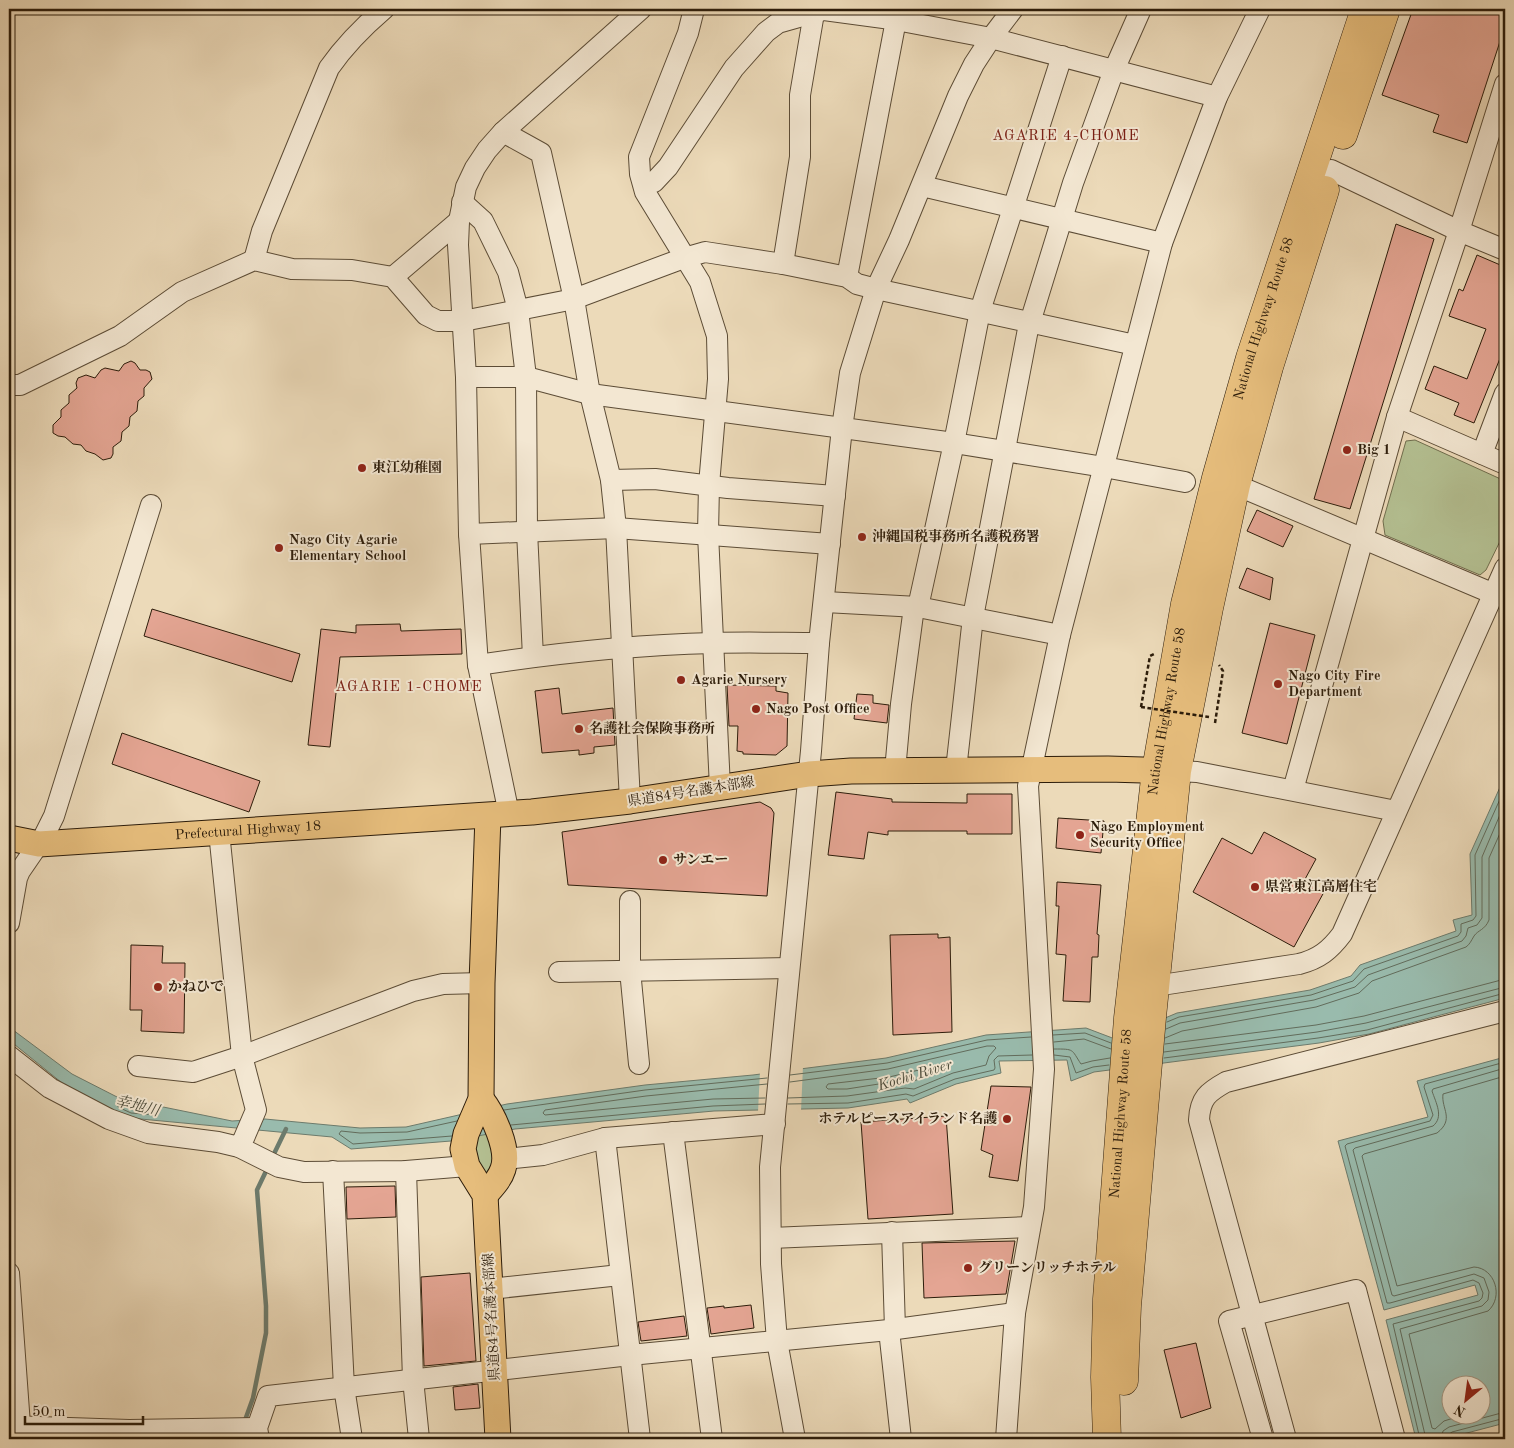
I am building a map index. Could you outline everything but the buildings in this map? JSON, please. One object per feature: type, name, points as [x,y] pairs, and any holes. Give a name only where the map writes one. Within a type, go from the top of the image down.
[{"type":"highway","name":"National Highway Route 58","points":[[1125,1439],[1124,1380],[1136,1073],[1140,1018],[1185,604],[1216,478],[1250,358],[1365,9]]},
{"type":"highway","name":"National Highway Route 58","points":[[1140,1018],[1155,986],[1167,771],[1209,608],[1236,485],[1269,367],[1331,170],[1386,9]]},
{"type":"highway","name":"National Highway Route 58","points":[[1107,1439],[1105,1377],[1107,1299],[1136,1073]]},
{"type":"main road","name":"県道84号名護本部線","points":[[498,1439],[485,1195],[467,1166],[463,1148],[466,1134],[481,1099],[482,983],[498,815],[630,801],[809,774],[956,770],[1167,771]]},
{"type":"main road","name":"Prefectural Highway 18","points":[[9,838],[39,844],[498,815]]},
{"type":"main road","points":[[481,1099],[495,1122],[506,1160],[503,1170],[485,1195]]},
{"type":"street","points":[[254,260],[262,231],[329,68],[342,49],[384,9]]},
{"type":"street","points":[[498,815],[478,665],[469,534],[466,377],[458,245],[461,212],[466,187],[475,168],[487,150],[503,132],[641,9]]},
{"type":"street","points":[[694,9],[688,33],[639,157],[640,174],[645,192],[700,282],[716,336],[718,379],[709,485],[708,534],[720,788]]},
{"type":"street","points":[[794,1439],[777,1341],[771,1264],[770,1167],[809,774],[819,643],[825,602],[842,428],[850,373],[876,289],[922,186],[958,96],[974,64],[1013,9]]},
{"type":"street","points":[[956,770],[973,617],[1031,323],[1073,183],[1114,70],[1142,9]]},
{"type":"street","points":[[1006,1439],[1015,1312],[1034,1207],[1044,1069],[1028,786],[1060,635],[1162,243],[1217,97],[1260,9]]},
{"type":"street","points":[[644,186],[654,182],[668,167],[734,68],[766,32],[778,23],[824,10],[896,20],[991,38],[1217,97]]},
{"type":"street","points":[[783,264],[800,157],[800,95],[814,14]]},
{"type":"street","points":[[847,277],[896,20]]},
{"type":"street","points":[[895,771],[901,704],[916,607],[954,443],[980,311],[1062,56]]},
{"type":"street","points":[[1293,790],[1397,416],[1459,231],[1505,84]]},
{"type":"street","points":[[503,132],[541,153],[574,299],[590,394],[611,480],[616,528],[630,801]]},
{"type":"street","points":[[1331,170],[1459,231],[1505,250]]},
{"type":"street","points":[[922,186],[1014,206],[1162,243]]},
{"type":"street","points":[[394,277],[461,212]]},
{"type":"street","points":[[461,212],[482,221],[508,272],[518,310],[526,377],[527,531],[533,657]]},
{"type":"street","points":[[9,385],[20,384],[120,336],[182,292],[254,260],[292,269],[352,270],[394,277],[426,315],[438,321],[463,321],[574,299],[705,252],[783,264],[847,277],[857,284],[876,289],[1135,345]]},
{"type":"street","points":[[466,377],[526,377],[590,394],[954,443],[1185,482]]},
{"type":"street","points":[[1482,454],[1505,393]]},
{"type":"street","points":[[1397,416],[1505,464]]},
{"type":"street","points":[[611,480],[655,479],[728,488],[835,496]]},
{"type":"street","points":[[1236,485],[1494,594]]},
{"type":"street","points":[[9,924],[17,878],[54,816],[151,506]]},
{"type":"street","points":[[469,534],[616,528],[830,544]]},
{"type":"street","points":[[1155,986],[1300,964],[1313,961],[1333,946],[1342,934],[1505,568]]},
{"type":"street","points":[[825,602],[916,607],[1060,635]]},
{"type":"street","points":[[478,665],[622,648],[713,643],[819,643]]},
{"type":"street","points":[[1167,771],[1197,772],[1396,811]]},
{"type":"street","points":[[219,832],[242,1056],[256,1110],[241,1143]]},
{"type":"street","points":[[630,902],[630,970],[639,1064]]},
{"type":"street","points":[[559,972],[789,968]]},
{"type":"street","points":[[138,1066],[194,1072],[242,1056],[413,991],[443,984],[482,983]]},
{"type":"street","points":[[1286,1439],[1199,1120],[1200,1107],[1205,1097],[1214,1088],[1226,1082],[1505,1011]]},
{"type":"street","points":[[9,1056],[50,1088],[109,1120],[148,1133],[241,1143],[280,1167],[304,1172],[406,1171],[467,1166]]},
{"type":"street","points":[[506,1160],[543,1155],[605,1138],[775,1120]]},
{"type":"street","points":[[673,1132],[712,1439]]},
{"type":"street","points":[[605,1138],[640,1439]]},
{"type":"street","points":[[333,1171],[344,1387],[352,1439]]},
{"type":"street","points":[[406,1171],[418,1439]]},
{"type":"street","points":[[771,1238],[1030,1228]]},
{"type":"street","points":[[892,1232],[892,1329],[901,1439]]},
{"type":"street","points":[[490,1289],[620,1275]]},
{"type":"street","points":[[9,1280],[17,1431],[129,1430],[185,1434],[258,1433],[268,1396],[892,1329],[1015,1312]]},
{"type":"street","points":[[1263,1439],[1229,1321],[1356,1290],[1395,1439]]},
{"type":"path","points":[[1215,724],[1224,671],[1217,663],[1216,672]]},
{"type":"path","points":[[1141,707],[1209,718],[1210,708]]},
{"type":"green space","points":[[1415,440],[1505,481],[1505,531],[1486,570],[1480,575],[1385,535],[1383,521],[1406,441]]},
{"type":"green space","points":[[485,1123],[501,1155],[487,1179],[469,1143]]},
{"type":"water","points":[[1505,776],[1505,998],[1369,1034],[1319,1043],[1094,1072],[1071,1081],[1067,1060],[999,1061],[1001,1073],[956,1084],[910,1103],[907,1099],[848,1108],[714,1111],[515,1129],[451,1141],[351,1149],[332,1137],[130,1118],[67,1087],[9,1040],[9,1027],[72,1074],[119,1098],[232,1121],[265,1119],[360,1128],[406,1127],[507,1104],[645,1085],[753,1075],[886,1058],[986,1035],[1086,1028],[1115,1039],[1177,1013],[1310,990],[1351,976],[1360,965],[1456,931],[1453,920],[1472,915],[1470,854]]},
{"type":"water","points":[[1505,1057],[1505,1423],[1444,1439],[1416,1439],[1386,1320],[1478,1295],[1475,1285],[1384,1310],[1338,1141],[1428,1117],[1417,1081]]},
{"type":"pier","points":[[803,1066],[801,1111],[758,1112],[760,1071]]},
{"type":"waterway","points":[[272,1158],[286,1129]]},
{"type":"waterway","points":[[244,1423],[253,1398],[266,1333],[266,1306],[257,1190],[268,1167]]},
{"type":"place","name":"Big 1","points":[[1347,450]]},
{"type":"place","name":"東江幼稚園","points":[[362,468]]},
{"type":"place","name":"沖縄国税事務所名護税務署","points":[[862,537]]},
{"type":"place","name":"Nago City Agarie Elementary School","points":[[279,548]]},
{"type":"place","name":"Agarie Nursery","points":[[681,680]]},
{"type":"place","name":"Nago City Fire Department","points":[[1278,684]]},
{"type":"place","name":"Nago Post Office","points":[[756,709]]},
{"type":"place","name":"名護社会保険事務所","points":[[579,729]]},
{"type":"place","name":"Nago Employment Security Office","points":[[1080,835]]},
{"type":"place","name":"サンエー","points":[[663,860]]},
{"type":"place","name":"県営東江高層住宅","points":[[1255,887]]},
{"type":"place","name":"かねひで","points":[[158,987]]},
{"type":"place","name":"ホテルピースアイランド名護","points":[[1007,1119]]},
{"type":"place","name":"グリーンリッチホテル","points":[[968,1268]]},
{"type":"district","name":"AGARIE 4-CHOME","points":[[1066,136]]},
{"type":"district","name":"AGARIE 1-CHOME","points":[[409,687]]},
{"type":"water label","name":"Kochi River","points":[[915,1076]]},
{"type":"water label","name":"幸地川","points":[[137,1107]]}]
